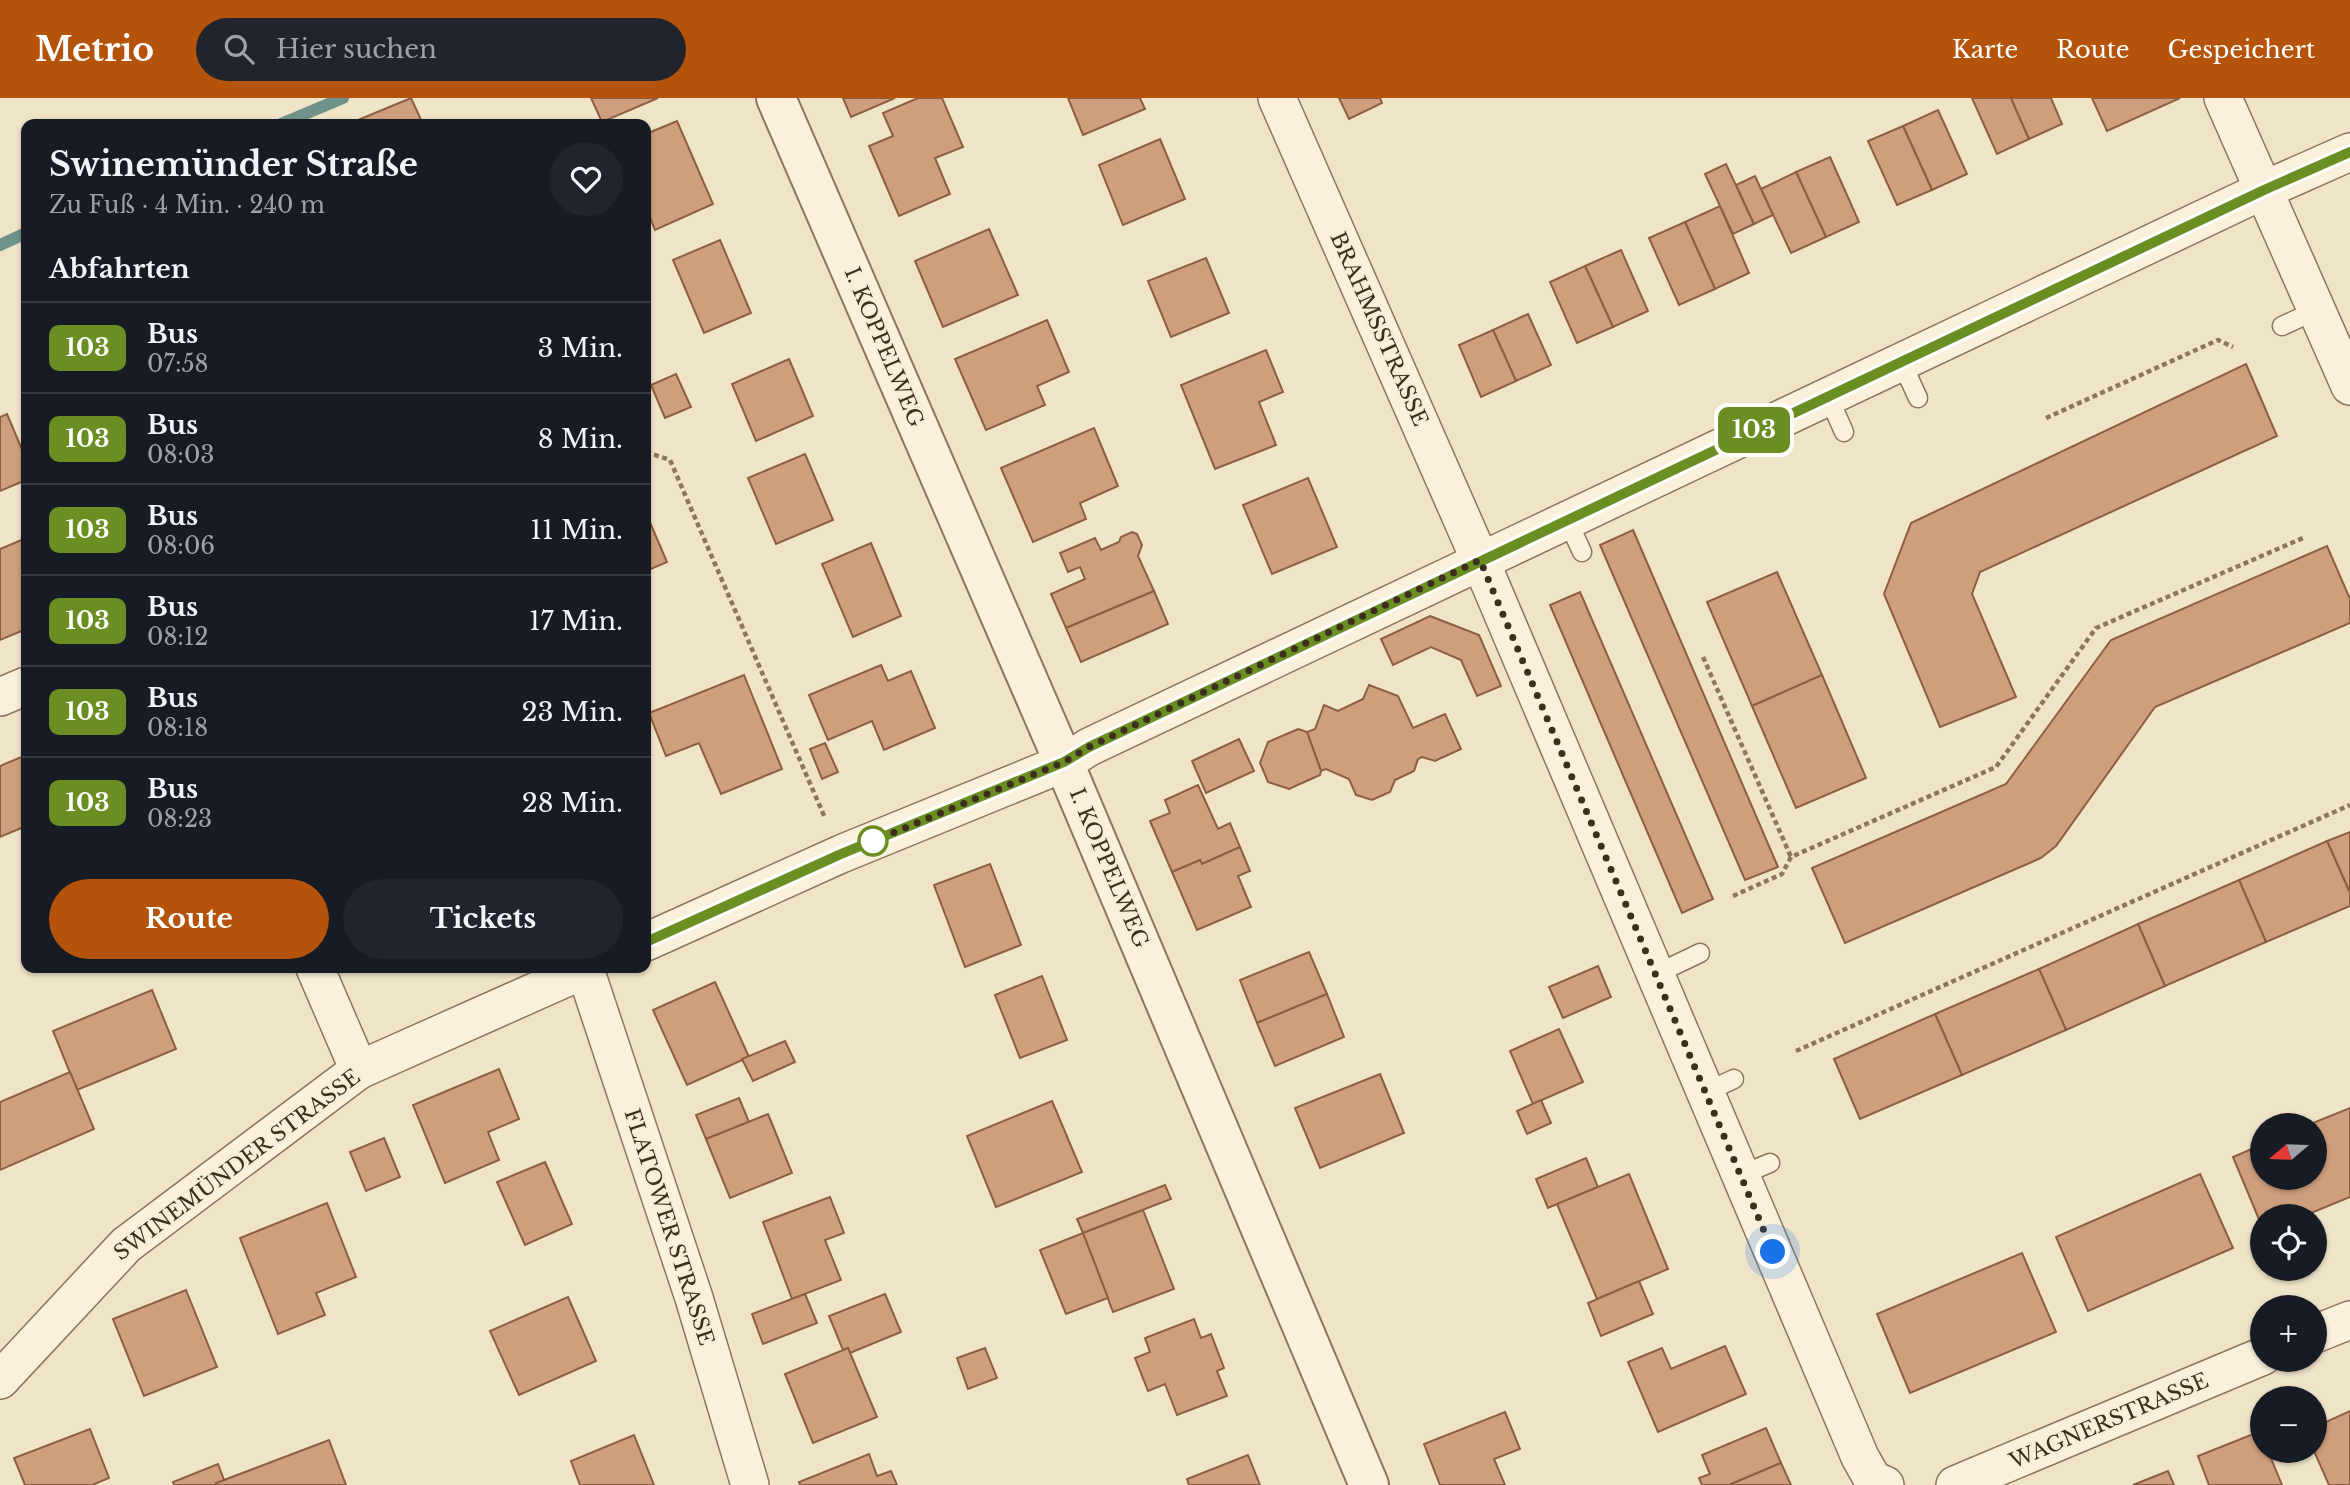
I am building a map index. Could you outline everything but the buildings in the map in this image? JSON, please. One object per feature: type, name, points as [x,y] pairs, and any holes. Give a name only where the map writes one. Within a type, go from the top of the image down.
[{"type":"street","name":"I. KOPPELWEG","points":[[776,98],[1064,762],[1369,1485]]},
{"type":"street","name":"BRAHMSSTRASSE","points":[[1278,98],[1480,560]]},
{"type":"street","points":[[2223,98],[2350,386]]},
{"type":"street","points":[[651,940],[841,854],[1064,762],[1089,747],[1480,560],[2264,190],[2350,152]]},
{"type":"street","points":[[1480,560],[1656,974],[1720,1086],[1755,1169],[1860,1457],[1873,1480],[1885,1485]]},
{"type":"street","points":[[0,697],[21,688]]},
{"type":"street","points":[[317,973],[359,1070]]},
{"type":"street","name":"SWINEMÜNDER STRASSE","points":[[0,1380],[126,1245],[359,1070],[576,973]]},
{"type":"street","name":"FLATOWER STRASSE","points":[[589,973],[694,1298],[750,1485]]},
{"type":"street","points":[[2327,1329],[2350,1320]]},
{"type":"street","name":"WAGNERSTRASSE","points":[[1955,1485],[2250,1361]]},
{"type":"lane","points":[[2282,326],[2317,310]]},
{"type":"lane","points":[[1901,361],[1917,398]]},
{"type":"lane","points":[[1828,396],[1844,432]]},
{"type":"lane","points":[[1567,519],[1582,552]]},
{"type":"lane","points":[[1656,974],[1700,953]]},
{"type":"path","points":[[2046,418],[2218,340],[2233,347]]},
{"type":"path","points":[[651,454],[670,460],[841,854]]},
{"type":"path","points":[[1733,896],[1782,874],[1791,857],[1996,767],[2096,628],[2303,538]]},
{"type":"path","points":[[1703,657],[1791,857]]},
{"type":"path","points":[[1796,1051],[2350,805]]},
{"type":"waterway","points":[[293,119],[343,98]]},
{"type":"waterway","points":[[0,245],[21,235]]},
{"type":"bus line","name":"103","points":[[651,940],[841,854],[1064,762],[1089,747],[1480,560],[2264,190],[2350,152]]},
{"type":"route","points":[[873,841],[866,844],[1064,762],[1089,747],[1480,560],[1773,1252]]}]
